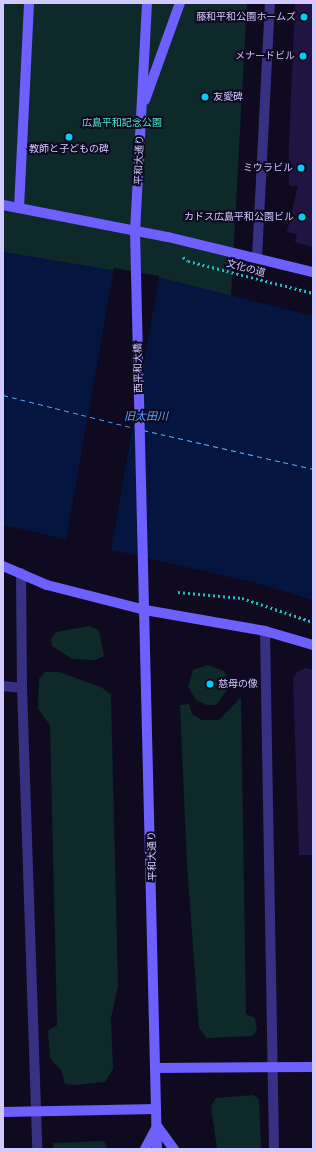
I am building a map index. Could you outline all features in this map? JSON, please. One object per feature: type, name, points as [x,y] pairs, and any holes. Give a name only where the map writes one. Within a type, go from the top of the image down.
[{"type":"street","points":[[19,208],[29,3]]},
{"type":"street","name":"平和大通り","points":[[136,268],[135,231],[140,111],[147,3]]},
{"type":"street","points":[[140,111],[180,3]]},
{"type":"street","points":[[257,258],[270,3]]},
{"type":"street","points":[[3,205],[135,231],[313,272]]},
{"type":"street","name":"西平和大橋","points":[[136,268],[143,564]]},
{"type":"street","name":"平和大通り","points":[[143,564],[157,1149]]},
{"type":"street","points":[[3,566],[47,585],[145,610],[265,632],[313,645]]},
{"type":"street","points":[[21,573],[22,688],[37,1149]]},
{"type":"street","points":[[265,632],[274,1149]]},
{"type":"street","points":[[3,686],[22,688]]},
{"type":"street","points":[[156,1068],[313,1067]]},
{"type":"street","points":[[3,1112],[156,1110]]},
{"type":"street","points":[[145,1149],[157,1126],[174,1149]]},
{"type":"path","name":"文化の道","points":[[178,253],[188,261],[313,293]]},
{"type":"path","points":[[178,592],[242,598],[313,622]]},
{"type":"green space","name":"広島平和記念公園","points":[[3,3],[247,3],[231,296],[165,279],[3,252]]},
{"type":"green space","points":[[89,626],[99,630],[104,656],[95,660],[72,659],[52,646],[51,639],[56,632]]},
{"type":"green space","points":[[208,665],[224,671],[229,680],[228,689],[216,705],[207,705],[196,700],[188,687],[193,670]]},
{"type":"green space","points":[[45,672],[59,672],[101,687],[111,695],[118,986],[111,1019],[113,1069],[105,1082],[74,1085],[65,1084],[61,1070],[50,1058],[48,1031],[57,1025],[50,725],[38,709],[39,679]]},
{"type":"green space","points":[[241,697],[246,1014],[255,1018],[257,1030],[252,1036],[207,1038],[199,1028],[187,865],[180,705],[189,704],[192,714],[202,720],[219,720]]},
{"type":"green space","points":[[253,1095],[259,1099],[261,1149],[217,1149],[211,1106],[216,1098]]},
{"type":"green space","points":[[104,1141],[108,1149],[53,1149],[53,1143]]},
{"type":"water","name":"旧太田川","points":[[3,252],[165,279],[313,316],[313,600],[256,583],[3,525]]},
{"type":"pier","points":[[114,268],[159,276],[110,558],[64,550]]},
{"type":"building","points":[[295,3],[313,3],[313,247],[295,242],[297,234],[287,232],[298,186],[289,186],[289,145]]},
{"type":"building","points":[[305,668],[313,670],[313,855],[299,855],[293,678],[297,672]]},
{"type":"ferry route","points":[[3,395],[134,428]]},
{"type":"ferry route","points":[[143,430],[313,469]]},
{"type":"place","name":"藤和平和公園ホームズ","points":[[304,17]]},
{"type":"place","name":"メナードビル","points":[[303,56]]},
{"type":"place","name":"友愛碑","points":[[205,97]]},
{"type":"place","name":"教師と子どもの碑","points":[[69,137]]},
{"type":"place","name":"ミウラビル","points":[[301,168]]},
{"type":"place","name":"カドス広島平和公園ビル","points":[[302,217]]},
{"type":"place","name":"慈母の像","points":[[210,684]]}]
